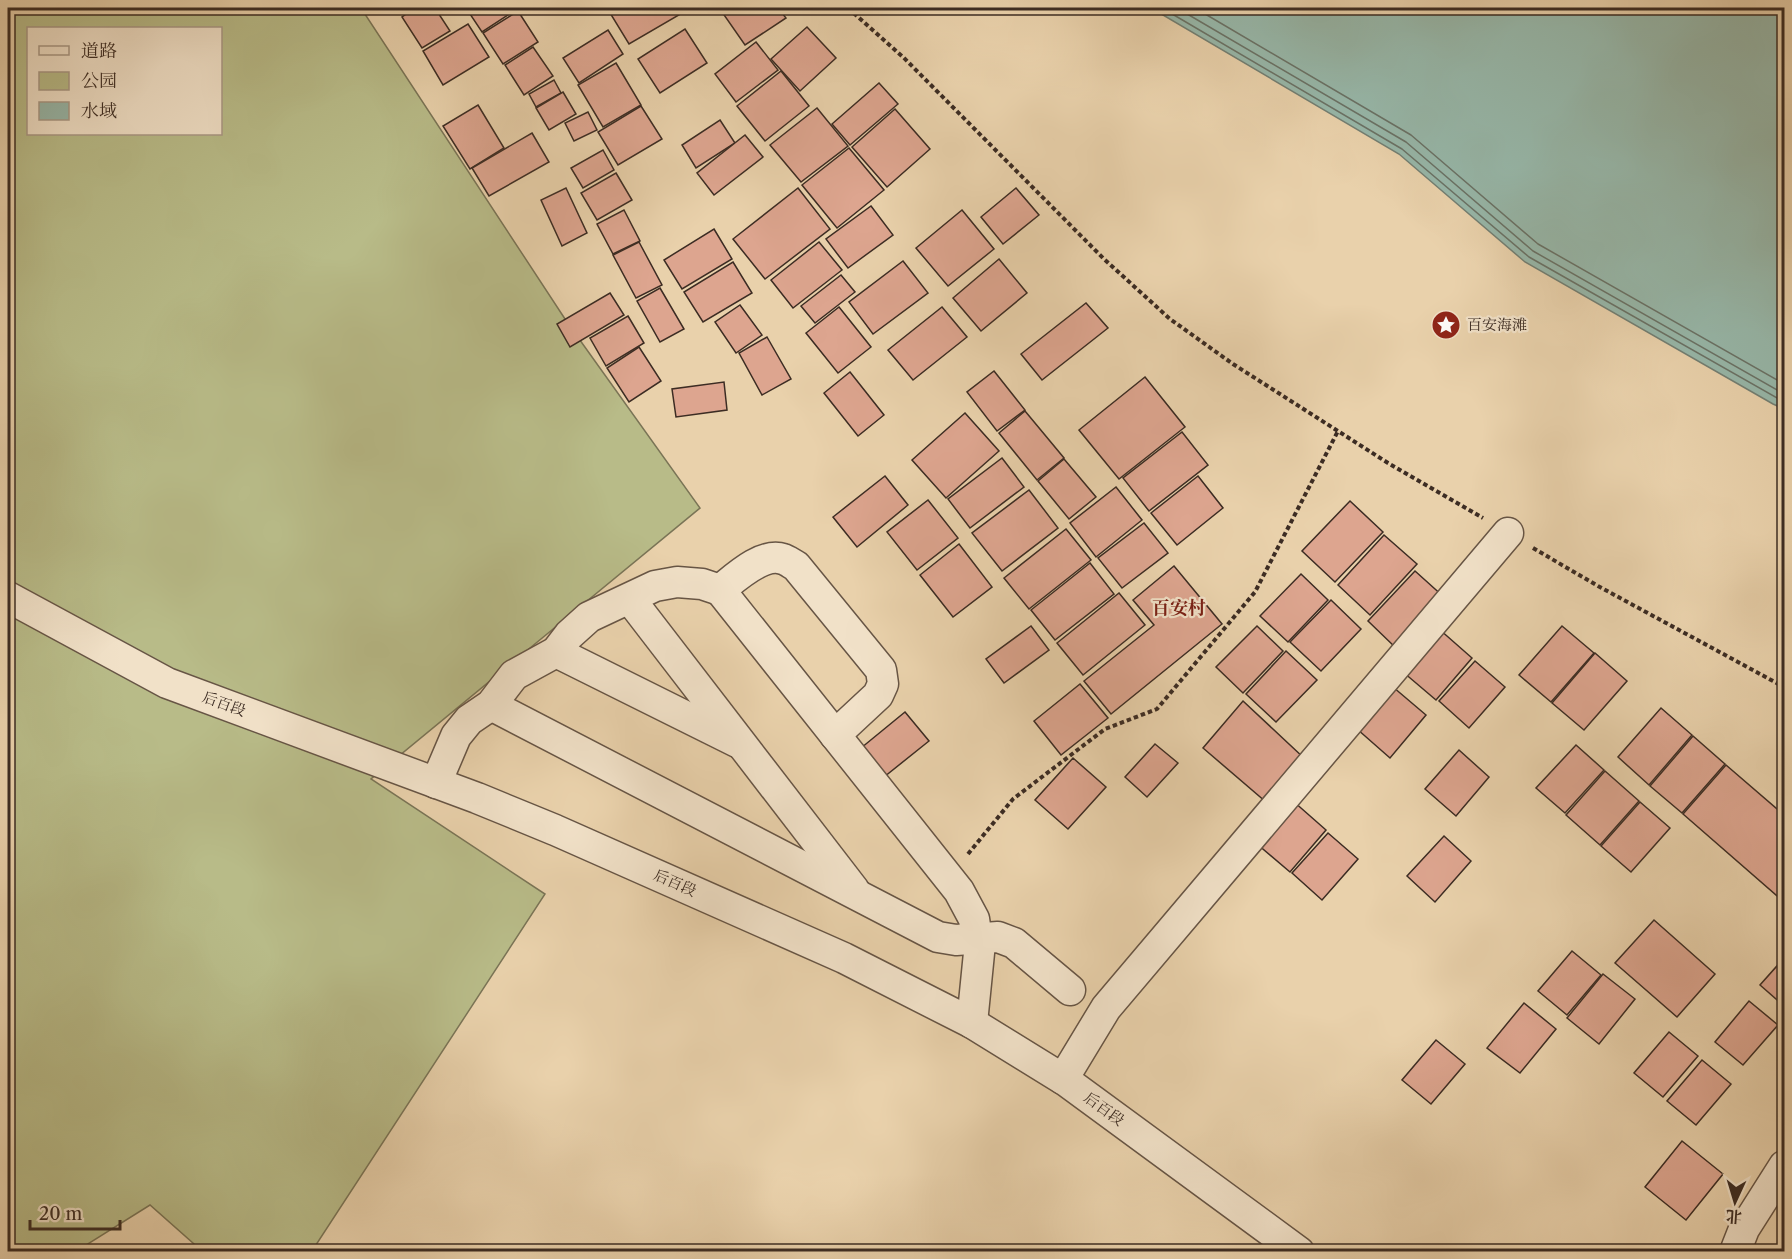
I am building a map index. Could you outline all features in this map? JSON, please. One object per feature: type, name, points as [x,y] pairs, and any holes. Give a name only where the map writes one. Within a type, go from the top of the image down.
[{"type":"street","points":[[1063,1079],[1106,1008],[1508,533]]},
{"type":"street","points":[[720,590],[752,566],[768,559],[781,558],[796,566],[881,670],[883,684],[878,695],[835,735]]},
{"type":"street","points":[[436,783],[456,736],[469,720],[491,705],[514,675],[556,652],[568,635],[589,617],[655,586],[677,582],[702,584],[720,590],[959,891],[974,919],[979,953],[972,1023]]},
{"type":"street","name":"后百段","points":[[8,597],[167,683],[555,830],[844,958],[972,1023],[1063,1079],[1299,1251]]},
{"type":"street","points":[[630,599],[860,897]]},
{"type":"street","points":[[556,652],[742,744]]},
{"type":"street","points":[[491,705],[938,937],[956,940],[998,938],[1014,943],[1070,990]]},
{"type":"street","points":[[1735,1251],[1744,1229],[1785,1166]]},
{"type":"path","points":[[848,8],[903,57],[1104,259],[1170,319],[1233,364],[1388,463],[1598,586],[1785,687]]},
{"type":"path","points":[[949,878],[1013,799],[1105,729],[1157,710],[1255,592],[1338,431]]},
{"type":"green space","points":[[8,8],[361,8],[567,322],[700,508],[371,779],[545,894],[312,1251],[202,1251],[150,1205],[86,1245],[87,1251],[8,1251]]},
{"type":"water","points":[[1151,8],[1784,8],[1784,409],[1525,262],[1399,154]]},
{"type":"building","points":[[415,8],[435,8],[450,31],[422,48],[402,17]]},
{"type":"building","points":[[466,8],[516,8],[517,9],[482,32]]},
{"type":"building","points":[[607,8],[682,8],[684,12],[629,44]]},
{"type":"building","points":[[728,8],[778,8],[786,18],[745,45],[722,12]]},
{"type":"building","points":[[518,11],[538,42],[503,64],[483,33]]},
{"type":"building","points":[[468,24],[489,57],[443,85],[423,51]]},
{"type":"building","points":[[807,27],[836,58],[800,91],[771,59]]},
{"type":"building","points":[[685,29],[707,63],[660,93],[638,59]]},
{"type":"building","points":[[608,30],[623,54],[579,83],[563,58]]},
{"type":"building","points":[[756,42],[778,70],[736,102],[715,74]]},
{"type":"building","points":[[533,47],[553,76],[524,95],[505,65]]},
{"type":"building","points":[[616,63],[641,105],[603,127],[578,85]]},
{"type":"building","points":[[781,71],[809,106],[765,141],[737,106]]},
{"type":"building","points":[[554,80],[561,93],[536,107],[529,94]]},
{"type":"building","points":[[879,83],[898,104],[850,145],[832,124]]},
{"type":"building","points":[[563,92],[576,114],[549,130],[536,108]]},
{"type":"building","points":[[478,105],[504,148],[470,169],[443,126]]},
{"type":"building","points":[[641,106],[662,139],[618,165],[598,132]]},
{"type":"building","points":[[817,108],[848,146],[801,182],[770,145]]},
{"type":"building","points":[[895,109],[930,149],[887,187],[852,147]]},
{"type":"building","points":[[588,112],[597,130],[574,141],[565,123]]},
{"type":"building","points":[[720,120],[735,143],[696,168],[682,145]]},
{"type":"building","points":[[532,133],[549,162],[489,196],[472,168]]},
{"type":"building","points":[[745,135],[763,157],[714,195],[697,173]]},
{"type":"building","points":[[849,148],[884,190],[837,228],[802,185]]},
{"type":"building","points":[[603,150],[614,170],[583,188],[571,168]]},
{"type":"building","points":[[616,173],[632,200],[597,220],[581,193]]},
{"type":"building","points":[[566,188],[587,233],[562,246],[541,200]]},
{"type":"building","points":[[798,188],[830,229],[765,279],[733,239]]},
{"type":"building","points":[[1016,188],[1039,215],[1003,244],[981,217]]},
{"type":"building","points":[[871,206],[893,235],[848,268],[826,239]]},
{"type":"building","points":[[624,210],[640,241],[613,254],[597,224]]},
{"type":"building","points":[[962,210],[994,249],[948,286],[916,248]]},
{"type":"building","points":[[714,229],[732,259],[682,289],[664,260]]},
{"type":"building","points":[[639,242],[662,285],[636,298],[613,255]]},
{"type":"building","points":[[819,242],[842,270],[793,308],[771,280]]},
{"type":"building","points":[[999,259],[1027,293],[981,331],[953,298]]},
{"type":"building","points":[[903,261],[928,293],[873,334],[849,302]]},
{"type":"building","points":[[733,262],[752,293],[703,322],[684,292]]},
{"type":"building","points":[[841,275],[855,292],[815,323],[801,306]]},
{"type":"building","points":[[660,288],[684,329],[660,342],[637,301]]},
{"type":"building","points":[[610,293],[624,315],[570,347],[557,324]]},
{"type":"building","points":[[1086,303],[1108,328],[1042,380],[1021,354]]},
{"type":"building","points":[[740,305],[762,335],[736,353],[715,322]]},
{"type":"building","points":[[839,307],[871,347],[838,373],[806,333]]},
{"type":"building","points":[[942,307],[967,337],[913,380],[888,350]]},
{"type":"building","points":[[628,316],[644,343],[606,366],[590,338]]},
{"type":"building","points":[[767,337],[791,379],[762,395],[739,353]]},
{"type":"building","points":[[639,347],[661,381],[629,402],[607,368]]},
{"type":"building","points":[[994,371],[1025,410],[997,431],[967,392]]},
{"type":"building","points":[[850,372],[884,415],[858,436],[824,393]]},
{"type":"building","points":[[1145,377],[1185,427],[1119,479],[1079,430]]},
{"type":"building","points":[[724,382],[727,410],[676,417],[672,389]]},
{"type":"building","points":[[1025,411],[1064,458],[1037,480],[999,433]]},
{"type":"building","points":[[965,413],[999,451],[946,498],[912,460]]},
{"type":"building","points":[[1182,432],[1208,465],[1149,511],[1123,478]]},
{"type":"building","points":[[1002,458],[1024,487],[970,528],[948,499]]},
{"type":"building","points":[[1064,459],[1096,497],[1069,519],[1038,481]]},
{"type":"building","points":[[885,476],[908,505],[857,547],[833,517]]},
{"type":"building","points":[[1198,476],[1223,508],[1177,545],[1151,513]]},
{"type":"building","points":[[1116,487],[1142,520],[1096,557],[1070,523]]},
{"type":"building","points":[[1029,490],[1058,528],[1002,571],[972,533]]},
{"type":"building","points":[[928,500],[958,538],[917,570],[887,532]]},
{"type":"building","points":[[1350,501],[1383,532],[1335,582],[1302,551]]},
{"type":"building","points":[[1144,523],[1168,553],[1122,588],[1098,558]]},
{"type":"building","points":[[1066,529],[1091,560],[1029,609],[1004,578]]},
{"type":"building","points":[[1384,535],[1417,564],[1370,615],[1338,585]]},
{"type":"building","points":[[959,544],[992,587],[953,617],[920,575]]},
{"type":"building","points":[[1090,563],[1114,594],[1055,640],[1031,610]]},
{"type":"building","points":[[1174,566],[1222,624],[1111,714],[1084,681],[1154,625],[1133,600]]},
{"type":"building","points":[[1415,571],[1445,598],[1397,649],[1368,621]]},
{"type":"building","points":[[1301,574],[1328,600],[1288,642],[1260,616]]},
{"type":"building","points":[[1119,593],[1145,625],[1083,675],[1057,643]]},
{"type":"building","points":[[1331,600],[1361,629],[1321,671],[1290,642]]},
{"type":"building","points":[[1031,626],[1049,650],[1004,683],[986,659]]},
{"type":"building","points":[[1257,626],[1283,651],[1243,693],[1216,667]]},
{"type":"building","points":[[1562,626],[1594,653],[1551,702],[1519,675]]},
{"type":"building","points":[[1439,629],[1472,658],[1436,700],[1403,672]]},
{"type":"building","points":[[1286,651],[1317,680],[1276,722],[1246,694]]},
{"type":"building","points":[[1595,653],[1627,681],[1584,730],[1552,703]]},
{"type":"building","points":[[1475,661],[1505,687],[1469,728],[1439,701]]},
{"type":"building","points":[[1080,684],[1108,718],[1061,755],[1034,721]]},
{"type":"building","points":[[1393,687],[1426,715],[1390,758],[1357,729]]},
{"type":"building","points":[[1243,701],[1305,759],[1266,802],[1203,748]]},
{"type":"building","points":[[1661,708],[1692,735],[1649,785],[1618,757]]},
{"type":"building","points":[[905,712],[929,741],[884,777],[861,748]]},
{"type":"building","points":[[1693,736],[1725,764],[1682,813],[1650,786]]},
{"type":"building","points":[[1155,744],[1178,763],[1147,797],[1125,777]]},
{"type":"building","points":[[1576,745],[1604,770],[1565,813],[1536,788]]},
{"type":"building","points":[[1459,750],[1489,777],[1456,816],[1425,789]]},
{"type":"building","points":[[1073,758],[1106,787],[1068,829],[1035,800]]},
{"type":"building","points":[[1726,765],[1784,815],[1784,902],[1683,814]]},
{"type":"building","points":[[1605,771],[1639,801],[1600,845],[1566,815]]},
{"type":"building","points":[[1293,801],[1326,830],[1290,872],[1257,844]]},
{"type":"building","points":[[1640,802],[1670,828],[1631,872],[1601,846]]},
{"type":"building","points":[[1328,833],[1358,859],[1322,900],[1292,873]]},
{"type":"building","points":[[1444,836],[1471,861],[1435,902],[1407,876]]},
{"type":"building","points":[[1654,920],[1715,974],[1677,1017],[1615,963]]},
{"type":"building","points":[[1572,951],[1601,975],[1567,1015],[1538,991]]},
{"type":"building","points":[[1784,958],[1784,1006],[1760,985]]},
{"type":"building","points":[[1603,974],[1635,999],[1599,1044],[1567,1018]]},
{"type":"building","points":[[1749,1001],[1778,1025],[1743,1065],[1715,1042]]},
{"type":"building","points":[[1524,1003],[1556,1029],[1520,1073],[1487,1048]]},
{"type":"building","points":[[1669,1032],[1698,1056],[1663,1097],[1634,1073]]},
{"type":"building","points":[[1436,1040],[1465,1064],[1431,1104],[1402,1080]]},
{"type":"building","points":[[1702,1060],[1731,1084],[1696,1125],[1667,1101]]},
{"type":"building","points":[[1682,1141],[1723,1174],[1686,1220],[1645,1187]]},
{"type":"place","name":"百安海滩","points":[[1446,325]]},
{"type":"district","name":"百安村","points":[[1179,608]]}]
